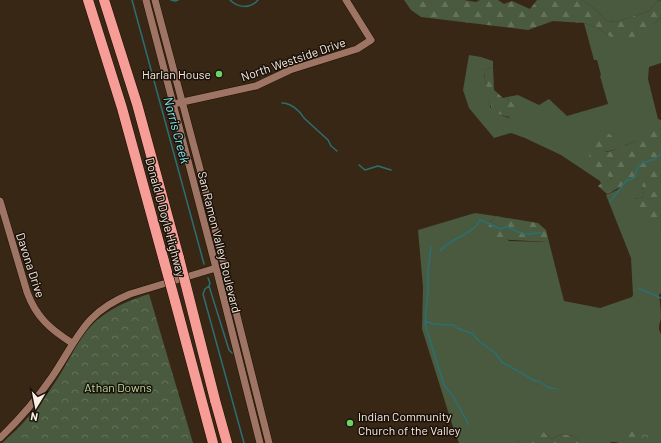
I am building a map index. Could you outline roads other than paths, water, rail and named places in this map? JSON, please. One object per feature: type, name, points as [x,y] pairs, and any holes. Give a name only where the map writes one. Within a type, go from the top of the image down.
[{"type":"highway","name":"Donald D Doyle Highway","points":[[88,0],[122,108],[213,443]]},
{"type":"highway","name":"Donald D Doyle Highway","points":[[104,0],[136,104],[179,258],[227,443]]},
{"type":"main road","name":"San Ramon Valley Boulevard","points":[[146,0],[260,443]]},
{"type":"main road","name":"San Ramon Valley Boulevard","points":[[155,0],[269,443]]},
{"type":"main road","name":"North Westside Drive","points":[[174,104],[256,86],[290,70],[358,49],[371,40],[346,0]]},
{"type":"main road","name":"Davona Drive","points":[[0,201],[32,305],[51,329],[72,343]]},
{"type":"main road","points":[[0,438],[38,397],[60,365],[72,343],[93,316],[117,300],[149,287],[216,268]]},
{"type":"waterway","name":"Norris Creek","points":[[132,0],[204,264]]},
{"type":"waterway","points":[[171,0],[178,0]]},
{"type":"waterway","points":[[230,0],[240,6],[248,6],[258,0]]},
{"type":"waterway","points":[[282,103],[289,104],[298,110],[337,151]]},
{"type":"waterway","points":[[610,202],[626,181],[634,178],[638,167],[644,162],[653,160],[661,154]]},
{"type":"waterway","points":[[359,165],[365,170],[378,166],[391,170]]},
{"type":"waterway","points":[[440,251],[473,229],[480,220],[501,229],[507,226],[514,231],[523,234],[541,233]]},
{"type":"waterway","points":[[431,247],[428,270],[425,324],[444,385],[453,396],[469,425]]},
{"type":"waterway","name":"Norris Creek","points":[[208,278],[210,283],[209,286],[229,350],[232,353]]},
{"type":"waterway","points":[[209,286],[205,289],[203,294],[244,443]]},
{"type":"waterway","points":[[638,288],[661,298]]},
{"type":"waterway","points":[[425,321],[433,324],[453,325],[473,334],[478,340],[495,353],[502,362],[535,381],[539,381],[547,387],[556,389]]},
{"type":"place","name":"Harlan House","points":[[219,74]]},
{"type":"place","name":"Indian Community Church of the Valley","points":[[350,423]]},
{"type":"park label","name":"Athan Downs","points":[[118,387]]}]
